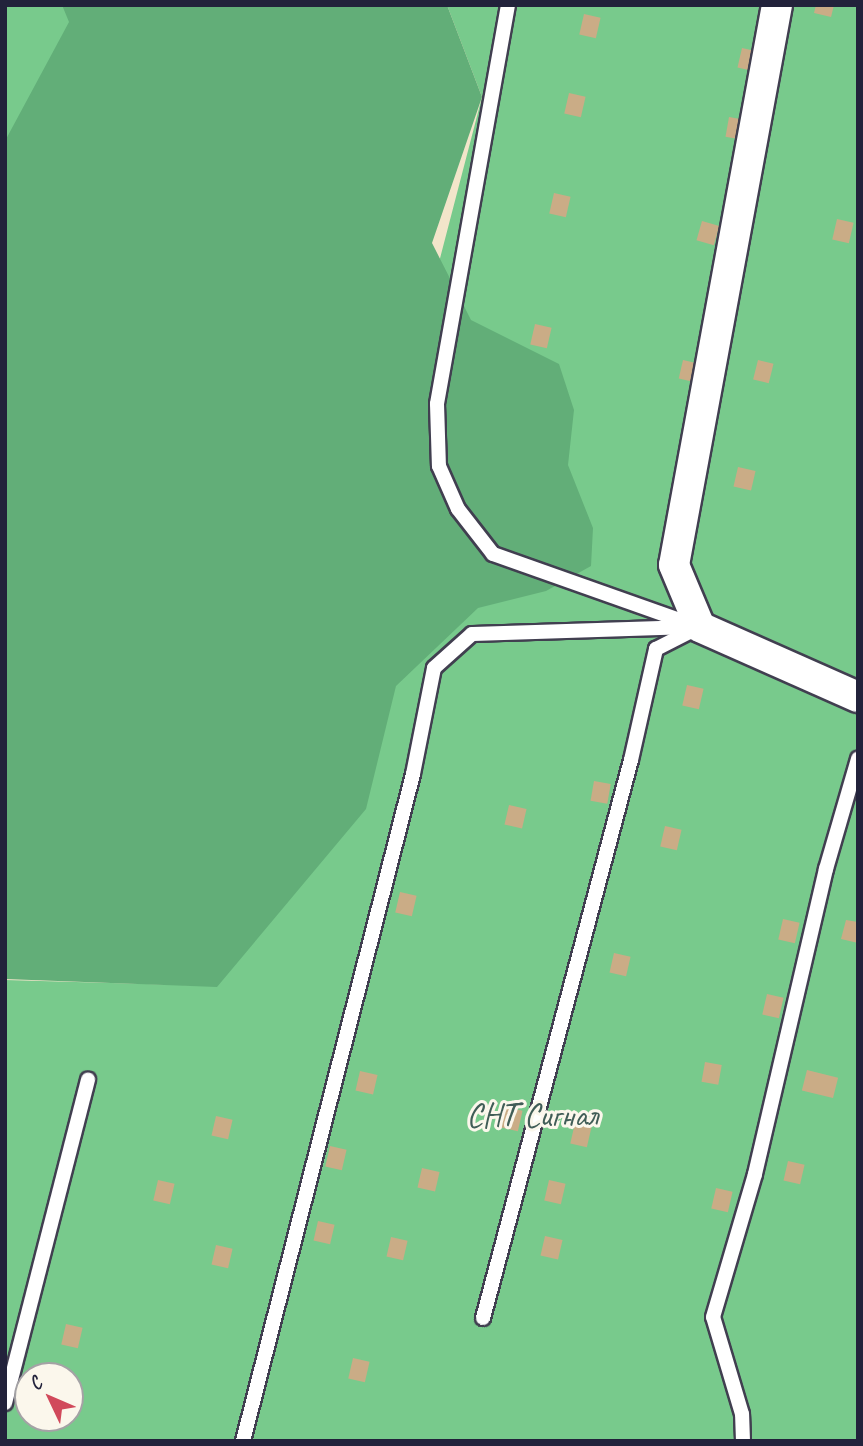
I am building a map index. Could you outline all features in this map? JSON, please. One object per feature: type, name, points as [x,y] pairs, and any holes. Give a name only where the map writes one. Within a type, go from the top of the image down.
[{"type":"street","points":[[777,5],[674,565],[700,627],[858,697]]},
{"type":"lane","points":[[508,5],[437,404],[439,466],[458,509],[493,554],[700,627]]},
{"type":"lane","points":[[482,1318],[631,760],[656,649],[700,627]]},
{"type":"lane","points":[[243,1441],[413,774],[434,668],[472,634],[700,627]]},
{"type":"lane","points":[[743,1441],[742,1414],[713,1317],[755,1174],[826,869],[858,759]]},
{"type":"lane","points":[[5,1403],[88,1079]]},
{"type":"green space","points":[[5,5],[119,5],[5,184]]},
{"type":"green space","points":[[62,5],[447,5],[482,97],[432,243],[471,320],[559,364],[574,410],[568,465],[593,528],[591,566],[546,591],[478,608],[396,686],[366,809],[217,987],[5,979],[5,141],[69,22]]},
{"type":"green space","name":"СНТ Сигнал","points":[[447,5],[858,5],[858,1441],[5,1441],[5,980],[217,986],[425,316],[482,97]]},
{"type":"building","points":[[816,5],[834,5],[831,17],[814,13]]},
{"type":"building","points":[[584,14],[601,18],[596,38],[579,34]]},
{"type":"building","points":[[742,48],[759,52],[754,71],[738,67]]},
{"type":"building","points":[[569,93],[586,97],[581,117],[564,113]]},
{"type":"building","points":[[729,117],[746,120],[742,140],[726,137]]},
{"type":"building","points":[[554,193],[571,197],[566,217],[549,213]]},
{"type":"building","points":[[837,219],[854,223],[849,243],[832,239]]},
{"type":"building","points":[[702,221],[719,226],[714,245],[696,240]]},
{"type":"building","points":[[535,324],[552,328],[547,348],[530,344]]},
{"type":"building","points":[[683,360],[701,364],[696,383],[679,379]]},
{"type":"building","points":[[758,360],[774,364],[769,383],[753,379]]},
{"type":"building","points":[[738,467],[756,471],[751,491],[734,486]]},
{"type":"building","points":[[687,685],[704,689],[699,709],[682,705]]},
{"type":"building","points":[[594,781],[611,784],[607,804],[591,801]]},
{"type":"building","points":[[509,805],[527,809],[522,829],[505,824]]},
{"type":"building","points":[[665,826],[682,830],[677,850],[660,846]]},
{"type":"building","points":[[400,892],[417,896],[412,916],[395,912]]},
{"type":"building","points":[[783,919],[800,923],[795,943],[778,939]]},
{"type":"building","points":[[846,920],[858,922],[858,943],[841,939]]},
{"type":"building","points":[[614,953],[631,957],[626,976],[610,972]]},
{"type":"building","points":[[767,994],[784,998],[779,1018],[762,1014]]},
{"type":"building","points":[[705,1062],[722,1065],[718,1085],[702,1082]]},
{"type":"building","points":[[807,1070],[838,1078],[833,1098],[802,1090]]},
{"type":"building","points":[[360,1071],[378,1075],[373,1095],[356,1090]]},
{"type":"building","points":[[506,1107],[523,1111],[518,1131],[501,1127]]},
{"type":"building","points":[[216,1116],[233,1120],[228,1139],[212,1135]]},
{"type":"building","points":[[575,1123],[592,1127],[587,1147],[570,1143]]},
{"type":"building","points":[[330,1146],[347,1150],[342,1170],[325,1166]]},
{"type":"building","points":[[788,1161],[805,1165],[800,1184],[784,1180]]},
{"type":"building","points":[[422,1168],[440,1172],[435,1192],[418,1187]]},
{"type":"building","points":[[158,1180],[175,1184],[170,1204],[153,1200]]},
{"type":"building","points":[[549,1180],[566,1184],[561,1204],[544,1200]]},
{"type":"building","points":[[716,1188],[733,1192],[728,1212],[711,1208]]},
{"type":"building","points":[[318,1221],[335,1225],[330,1244],[314,1240]]},
{"type":"building","points":[[545,1236],[563,1240],[558,1260],[541,1255]]},
{"type":"building","points":[[391,1237],[408,1241],[403,1260],[387,1256]]},
{"type":"building","points":[[216,1245],[233,1249],[228,1268],[212,1264]]},
{"type":"building","points":[[66,1324],[83,1328],[78,1348],[61,1344]]},
{"type":"building","points":[[353,1358],[370,1362],[365,1382],[348,1378]]}]
